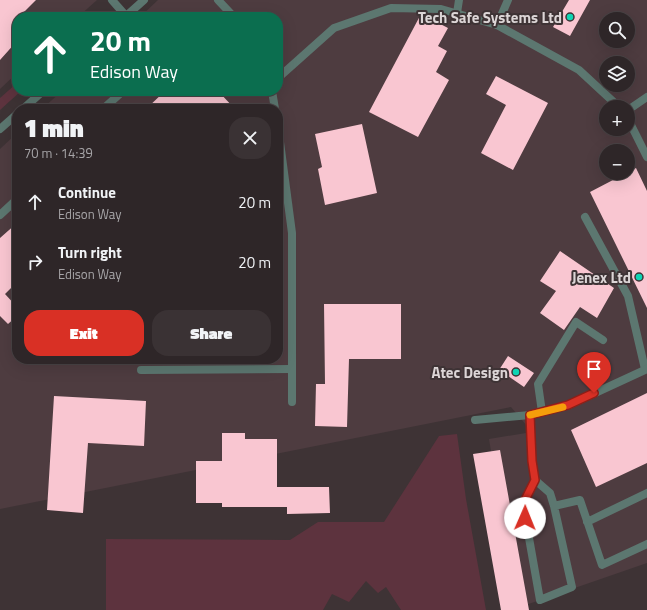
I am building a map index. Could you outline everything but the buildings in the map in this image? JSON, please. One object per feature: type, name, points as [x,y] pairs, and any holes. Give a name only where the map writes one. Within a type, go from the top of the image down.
[{"type":"street","points":[[112,0],[121,12]]},
{"type":"street","points":[[131,12],[144,0]]},
{"type":"street","points":[[218,0],[229,12]]},
{"type":"street","points":[[457,13],[459,0]]},
{"type":"street","points":[[497,24],[508,0]]},
{"type":"street","points":[[283,74],[334,28],[391,8],[441,9],[497,24],[579,70],[611,100]]},
{"type":"street","points":[[29,104],[37,96]]},
{"type":"street","points":[[109,104],[117,96]]},
{"type":"street","points":[[635,105],[647,96]]},
{"type":"street","points":[[0,130],[12,119]]},
{"type":"street","points":[[635,133],[647,157]]},
{"type":"street","points":[[283,165],[292,233],[292,402]]},
{"type":"street","points":[[0,215],[12,204]]},
{"type":"street","points":[[475,420],[530,415],[568,405],[646,369],[628,296],[585,217]]},
{"type":"street","points":[[542,412],[538,384],[576,322],[603,340]]},
{"type":"street","points":[[141,370],[292,369]]},
{"type":"street","points":[[530,415],[532,461],[535,480],[523,504],[540,600],[572,587],[550,493],[535,480]]},
{"type":"street","points":[[587,522],[647,493]]},
{"type":"street","points":[[554,506],[580,500],[602,565],[647,544]]},
{"type":"shaded area","points":[[0,0],[97,0],[84,12],[12,12],[12,78],[0,89]]},
{"type":"shaded area","points":[[158,0],[647,0],[647,563],[517,608],[489,439],[532,432],[511,407],[0,509],[0,149],[12,138],[12,364],[283,364],[283,104],[48,104],[56,96],[283,96],[283,12],[145,12]]},
{"type":"shaded area","points":[[12,87],[12,96],[15,96],[0,110],[0,98]]},
{"type":"shaded area","points":[[457,434],[466,499],[486,610],[401,610],[386,587],[378,593],[366,581],[349,602],[332,594],[323,610],[106,610],[106,539],[290,540],[318,522],[384,522],[439,436]]},
{"type":"slow traffic","points":[[530,415],[563,407]]},
{"type":"place","name":"Tech Safe Systems Ltd","points":[[570,17]]},
{"type":"place","name":"Jenex Ltd","points":[[639,277]]},
{"type":"place","name":"Atec Design","points":[[516,372]]},
{"type":"route","points":[[525,518],[523,504],[535,480],[532,461],[530,415],[568,405],[594,393]]}]
